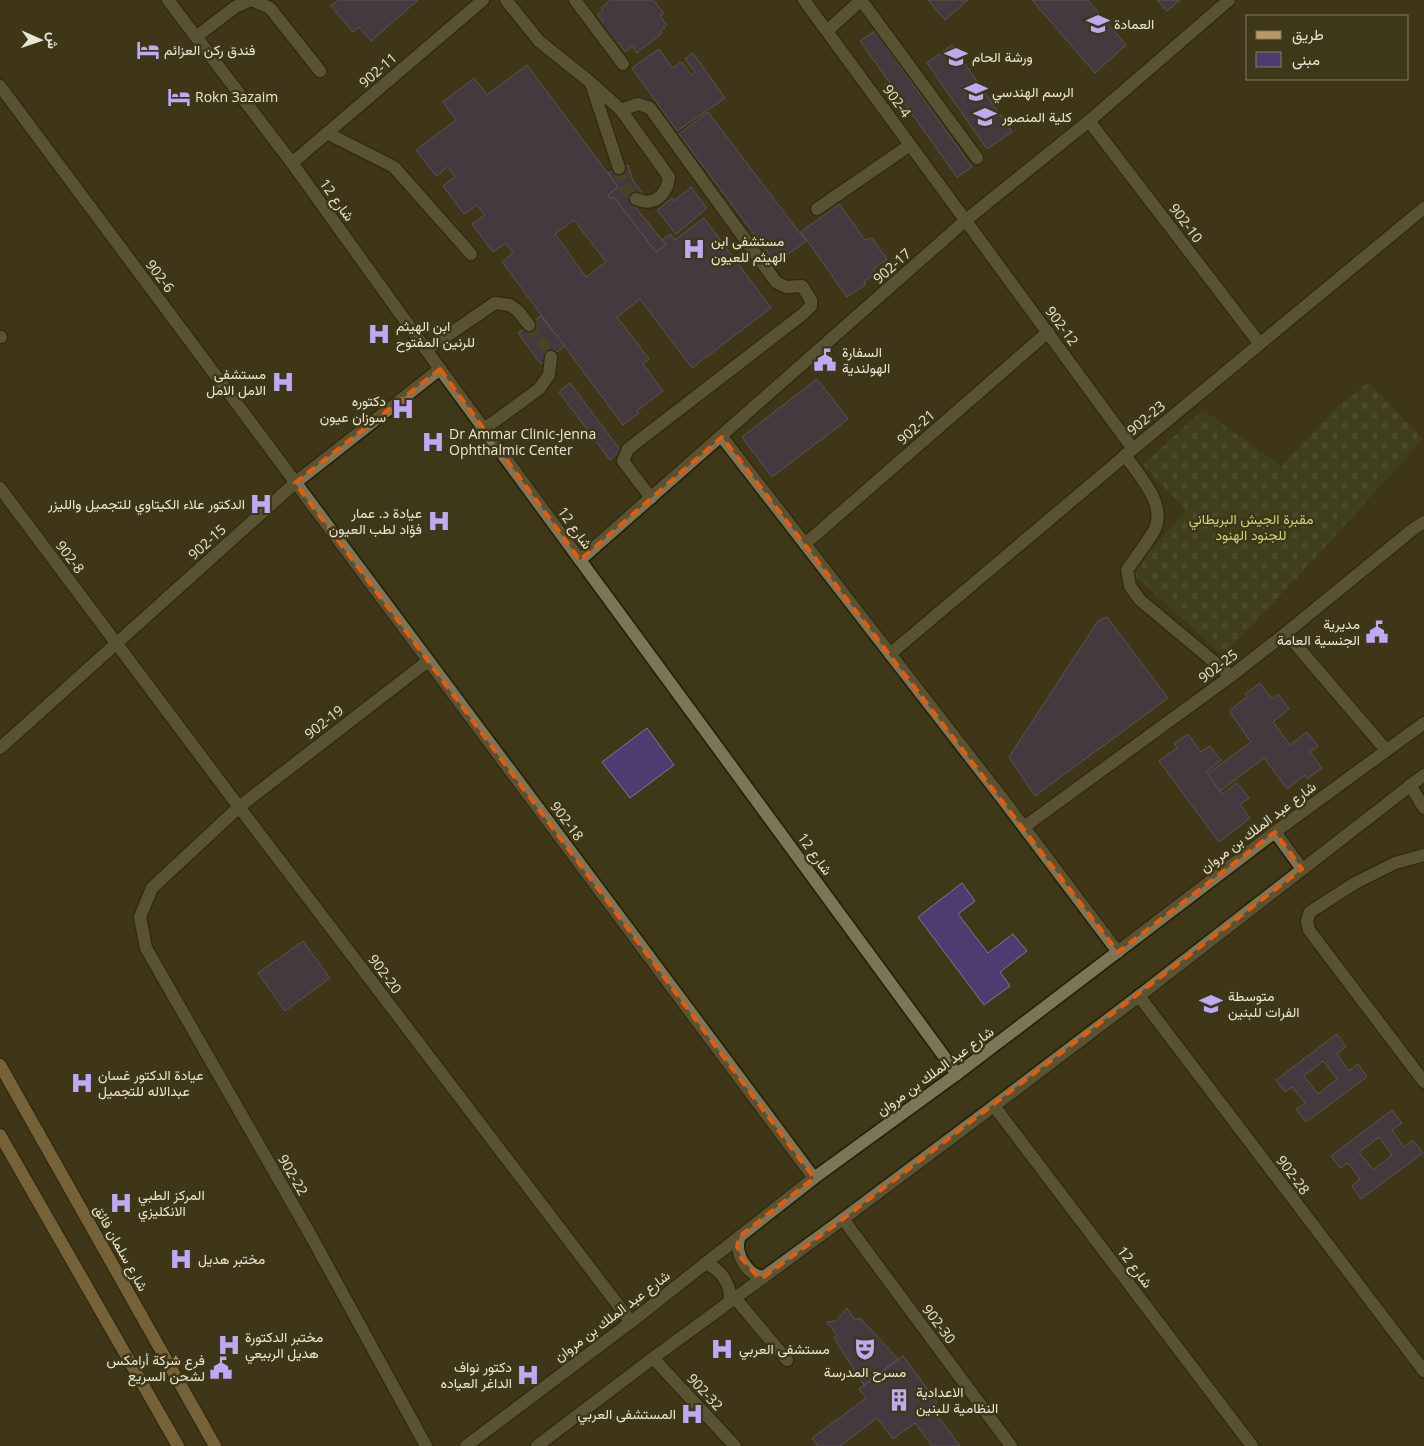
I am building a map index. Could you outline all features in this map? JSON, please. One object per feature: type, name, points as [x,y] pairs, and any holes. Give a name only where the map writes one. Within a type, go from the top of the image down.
[{"type":"main road","name":"شارع سلمان فائق","points":[[0,1065],[215,1446]]},
{"type":"main road","points":[[0,1135],[177,1444]]},
{"type":"street","name":"شارع 12","points":[[168,0],[292,163],[426,350],[957,1074]]},
{"type":"street","points":[[196,37],[234,6],[252,0],[270,8],[320,71]]},
{"type":"street","name":"902-11","points":[[292,163],[483,0]]},
{"type":"street","points":[[506,0],[539,41],[621,110],[669,177],[668,186],[664,194],[656,200],[648,202],[636,200]]},
{"type":"street","points":[[575,0],[623,64]]},
{"type":"street","name":"902-4","points":[[804,0],[966,220]]},
{"type":"street","points":[[827,31],[861,0],[977,158]]},
{"type":"street","name":"902-17","points":[[580,560],[722,437],[966,220],[1089,120],[1230,0]]},
{"type":"street","points":[[590,82],[619,168]]},
{"type":"street","name":"902-6","points":[[0,86],[295,483]]},
{"type":"street","points":[[621,110],[638,104],[650,108],[776,282],[786,287],[802,286],[811,300],[810,306],[803,314],[628,449],[623,461],[651,498]]},
{"type":"street","name":"902-10","points":[[1089,120],[1260,344]]},
{"type":"street","points":[[327,133],[394,167],[472,254]]},
{"type":"street","points":[[817,209],[910,145]]},
{"type":"street","name":"902-23","points":[[890,654],[1129,452],[1424,208]]},
{"type":"street","name":"902-12","points":[[966,220],[1048,332],[1129,452],[1155,501],[1157,514],[1154,530],[1127,570],[1130,586],[1140,600],[1231,676]]},
{"type":"street","points":[[426,350],[495,304],[510,305],[518,311],[529,325]]},
{"type":"street","name":"902-21","points":[[805,544],[1048,332]]},
{"type":"street","points":[[484,429],[539,389],[549,375],[551,357]]},
{"type":"street","name":"902-15","points":[[0,747],[295,483],[440,369]]},
{"type":"street","points":[[722,437],[1024,827],[1118,952]]},
{"type":"street","name":"902-18","points":[[295,483],[814,1178]]},
{"type":"street","name":"902-8","points":[[0,488],[116,644]]},
{"type":"street","name":"902-25","points":[[1024,827],[1231,676],[1424,522]]},
{"type":"street","points":[[1286,633],[1386,750]]},
{"type":"street","name":"902-20","points":[[116,644],[630,1322]]},
{"type":"street","name":"902-19","points":[[140,917],[152,888],[239,807],[428,661]]},
{"type":"street","name":"شارع عبد الملك بن مروان","points":[[466,1446],[630,1322],[814,1178],[957,1074],[1276,832],[1424,723]]},
{"type":"street","points":[[538,1446],[653,1358],[994,1106],[1424,775]]},
{"type":"street","points":[[1410,785],[1424,808]]},
{"type":"street","points":[[1276,832],[1302,869]]},
{"type":"street","points":[[1424,856],[1395,863],[1355,883],[1310,912],[1307,921],[1309,930],[1424,1082]]},
{"type":"street","name":"902-22","points":[[140,917],[146,948],[311,1236],[426,1446]]},
{"type":"street","name":"902-28","points":[[1139,996],[1424,1371]]},
{"type":"street","name":"شارع 12","points":[[994,1106],[1252,1446]]},
{"type":"street","name":"902-30","points":[[843,1219],[1011,1446]]},
{"type":"street","points":[[740,1236],[737,1246],[742,1259],[753,1273],[764,1277]]},
{"type":"street","points":[[704,1264],[710,1266],[724,1278],[730,1290],[732,1300],[787,1360]]},
{"type":"street","name":"902-32","points":[[653,1358],[735,1446]]},
{"type":"highlighted area","points":[[440,369],[580,560],[722,437],[1118,952],[1275,832],[1302,869],[843,1219],[764,1277],[757,1276],[742,1259],[737,1246],[740,1236],[814,1178],[295,483]]},
{"type":"green space","name":"مقبرة الجيش البريطاني للجنود الهنود","points":[[1369,382],[1423,439],[1223,656],[1131,572],[1186,510],[1143,465],[1203,410],[1281,466],[1336,408]]},
{"type":"building","points":[[339,0],[418,0],[371,41],[359,27],[353,32],[331,6]]},
{"type":"building","points":[[611,0],[653,0],[664,13],[660,16],[667,25],[661,31],[662,33],[637,53],[632,46],[625,52],[619,43],[616,45],[600,25],[603,22],[597,15],[603,10],[601,8]]},
{"type":"building","points":[[928,0],[968,0],[945,20]]},
{"type":"building","points":[[1032,0],[1088,0],[1126,45],[1095,73]]},
{"type":"building","points":[[1157,0],[1180,0],[1167,11]]},
{"type":"building","points":[[875,31],[972,167],[957,177],[860,41]]},
{"type":"building","points":[[952,45],[1012,132],[987,149],[927,63]]},
{"type":"building","points":[[659,49],[672,68],[682,62],[691,75],[695,72],[685,59],[693,53],[725,98],[677,131],[632,68]]},
{"type":"building","name":"مستشفى ابن الهيثم للعيون","points":[[527,65],[618,187],[608,195],[611,199],[614,197],[656,252],[666,245],[662,240],[670,234],[675,240],[704,218],[771,308],[692,368],[640,299],[617,317],[649,359],[643,364],[663,391],[637,411],[639,413],[623,425],[502,262],[513,253],[506,243],[493,252],[472,224],[485,215],[477,205],[464,214],[443,186],[455,177],[448,167],[436,176],[416,150],[456,120],[443,102],[474,78],[487,95]],"holes":[[[574,220],[606,262],[586,277],[555,234]]]},
{"type":"building","points":[[708,112],[806,241],[776,263],[679,134]]},
{"type":"building","points":[[628,165],[633,181],[643,193],[632,203],[666,245],[656,252],[614,197],[611,199],[608,195],[618,187],[608,173]]},
{"type":"building","points":[[691,187],[707,208],[676,234],[657,210],[672,198],[674,201]]},
{"type":"building","points":[[839,204],[865,240],[872,238],[887,259],[874,268],[875,274],[864,282],[866,284],[847,297],[801,232]]},
{"type":"building","points":[[541,316],[565,346],[541,364],[518,333]]},
{"type":"building","points":[[817,379],[848,419],[772,477],[742,437]]},
{"type":"building","points":[[570,383],[621,451],[610,460],[559,392]]},
{"type":"building","points":[[1107,617],[1168,698],[1035,796],[1009,757],[1098,621]]},
{"type":"building","points":[[1260,683],[1272,699],[1278,694],[1289,709],[1273,722],[1290,745],[1307,732],[1318,746],[1310,752],[1322,768],[1307,779],[1305,775],[1287,789],[1264,758],[1220,791],[1207,774],[1251,742],[1229,711],[1247,697],[1245,694]]},
{"type":"building","points":[[647,728],[674,765],[630,798],[602,762]]},
{"type":"building","points":[[1188,734],[1201,752],[1210,746],[1221,760],[1206,772],[1222,794],[1237,783],[1249,798],[1240,804],[1250,818],[1219,842],[1159,761],[1177,748],[1174,744]]},
{"type":"building","points":[[962,883],[975,901],[958,914],[988,953],[1013,934],[1027,951],[1000,972],[1010,986],[984,1005],[918,917]]},
{"type":"building","points":[[303,941],[330,978],[285,1011],[258,973]]},
{"type":"building","points":[[1337,1034],[1346,1047],[1337,1054],[1349,1071],[1358,1064],[1367,1077],[1306,1122],[1296,1109],[1305,1103],[1292,1087],[1285,1092],[1276,1080]],"holes":[[[1323,1061],[1337,1079],[1318,1094],[1304,1076]]]},
{"type":"building","points":[[1392,1110],[1402,1123],[1392,1130],[1404,1147],[1413,1140],[1423,1153],[1361,1199],[1352,1186],[1360,1179],[1348,1163],[1340,1168],[1331,1156]],"holes":[[[1379,1137],[1392,1155],[1373,1170],[1359,1152]]]},
{"type":"building","name":"مسرح المدرسة","points":[[847,1308],[855,1320],[860,1318],[898,1359],[864,1385],[834,1338],[837,1335],[827,1322],[836,1321]]},
{"type":"building","name":"الاعدادية النظامية للبنين","points":[[903,1356],[937,1402],[931,1407],[960,1446],[932,1446],[915,1423],[893,1439],[877,1418],[840,1446],[818,1446],[812,1438],[866,1398],[859,1389]]},
{"type":"tunnel","points":[[619,168],[626,189],[636,199]]},
{"type":"tunnel","points":[[529,325],[551,357]]},
{"type":"place","name":"العمادة","points":[[1098,24]]},
{"type":"place","name":"فندق ركن العزائم","points":[[148,50]]},
{"type":"place","name":"ورشة الحام","points":[[956,57]]},
{"type":"place","name":"الرسم الهندسي","points":[[976,92]]},
{"type":"place","name":"Rokn 3azaim","points":[[179,97]]},
{"type":"place","name":"كلية المنصور","points":[[985,117]]},
{"type":"place","name":"مستشفى ابن الهيثم للعيون","points":[[694,249]]},
{"type":"place","name":"ابن الهيثم للرنين المفتوح","points":[[379,334]]},
{"type":"place","name":"السفارة الهولندية","points":[[825,360]]},
{"type":"place","name":"مستشفى الامل الامل","points":[[283,382]]},
{"type":"place","name":"دكتوره سوزان عيون","points":[[403,409]]},
{"type":"place","name":"Dr Ammar Clinic-Jenna Ophthalmic Center","points":[[433,442]]},
{"type":"place","name":"الدكتور علاء الكيتاوي للتجميل والليزر","points":[[261,504]]},
{"type":"place","name":"عيادة د. عمار فؤاد لطب العيون","points":[[439,521]]},
{"type":"place","name":"مديرية الجنسية العامة","points":[[1377,632]]},
{"type":"place","name":"متوسطة الفرات للبنين","points":[[1211,1004]]},
{"type":"place","name":"عيادة الدكتور غسان عبدالاله للتجميل","points":[[82,1083]]},
{"type":"place","name":"المركز الطبي الانكليزي","points":[[121,1203]]},
{"type":"place","name":"مختبر هديل","points":[[181,1259]]},
{"type":"place","name":"مختبر الدكتورة هديل الربيعي","points":[[229,1345]]},
{"type":"place","name":"مستشفى العربي","points":[[722,1349]]},
{"type":"place","name":"مسرح المدرسة","points":[[865,1349]]},
{"type":"place","name":"فرع شركة أرامكس لشحن السريع","points":[[221,1368]]},
{"type":"place","name":"دكتور نواف الداغر العياده","points":[[528,1375]]},
{"type":"place","name":"الاعدادية النظامية للبنين","points":[[899,1400]]},
{"type":"place","name":"المستشفى العربي","points":[[692,1414]]}]
